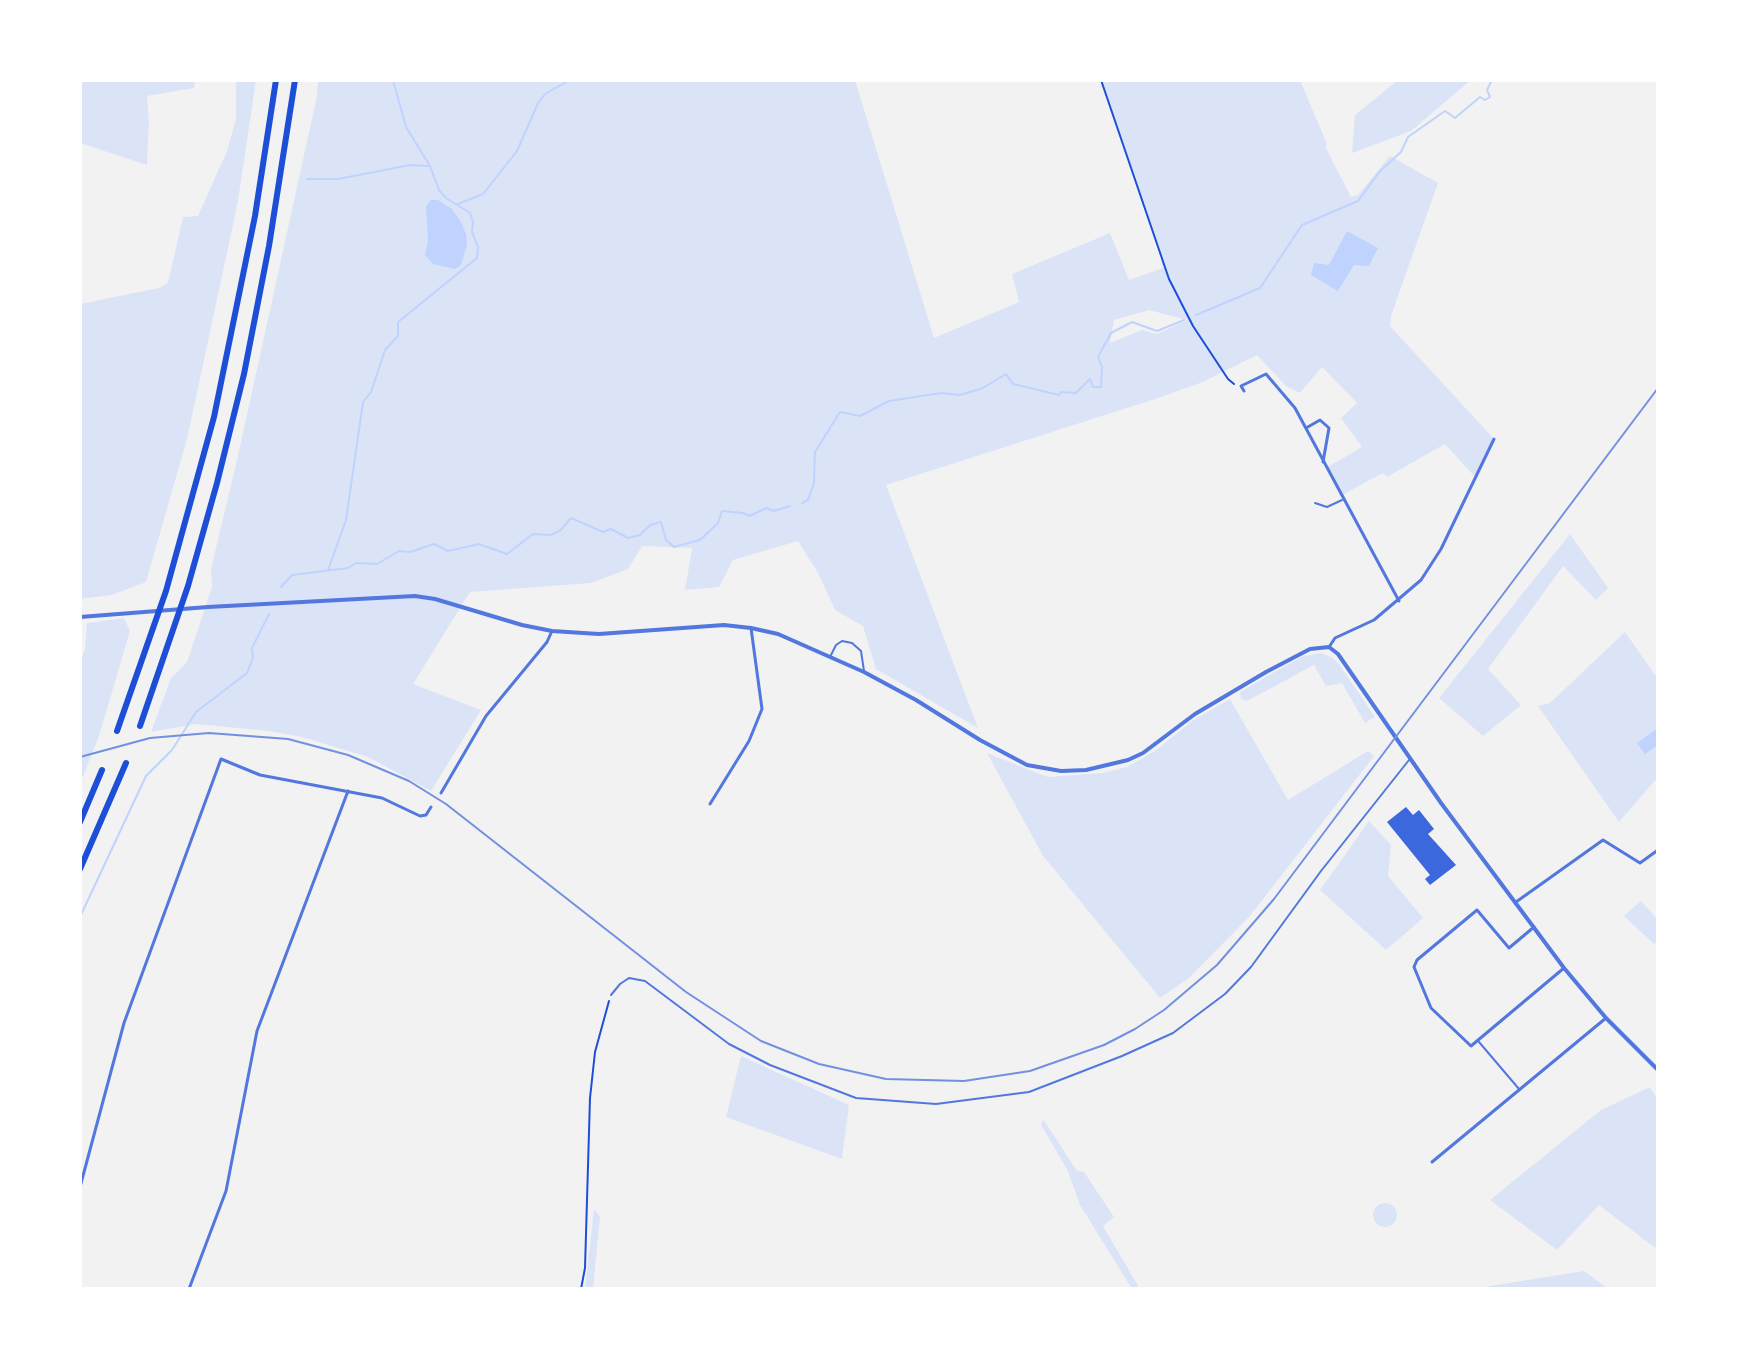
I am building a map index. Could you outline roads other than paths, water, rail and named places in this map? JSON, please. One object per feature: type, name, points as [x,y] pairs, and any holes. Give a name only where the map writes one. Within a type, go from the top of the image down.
[{"type":"highway","points":[[117,731],[166,591],[214,417],[252,229],[276,80]]},
{"type":"highway","points":[[140,726],[188,586],[240,388],[269,246],[295,80]]},
{"type":"highway","points":[[80,869],[126,763]]},
{"type":"highway","points":[[80,822],[102,770]]},
{"type":"street","points":[[1242,388],[1266,374],[1287,398],[1399,601]]},
{"type":"street","points":[[1306,428],[1320,420],[1329,428],[1323,462]]},
{"type":"street","points":[[1329,647],[1335,638],[1374,620],[1421,580],[1441,549],[1494,439]]},
{"type":"street","points":[[80,617],[415,596],[552,631],[613,634],[724,625],[751,628],[778,634],[864,672],[1027,765],[1061,771],[1086,770],[1143,753],[1195,714],[1266,672],[1310,649],[1329,647],[1338,654],[1410,759],[1564,968],[1606,1018],[1658,1070]]},
{"type":"street","points":[[710,804],[749,741],[762,709],[751,628]]},
{"type":"street","points":[[441,793],[486,716],[547,642],[552,631]]},
{"type":"street","points":[[80,1187],[124,1023],[221,759],[260,775],[382,798],[420,816],[426,815],[431,807]]},
{"type":"street","points":[[189,1289],[226,1191],[257,1031],[348,791]]},
{"type":"street","points":[[1515,903],[1603,840],[1640,863],[1658,850]]},
{"type":"street","points":[[1534,927],[1509,948],[1477,910],[1417,960],[1414,967],[1431,1008],[1471,1046],[1564,968]]},
{"type":"street","points":[[1432,1162],[1606,1018]]},
{"type":"lane","points":[[1315,503],[1327,507],[1342,500]]},
{"type":"lane","points":[[830,657],[842,641],[852,643],[861,651],[864,672]]},
{"type":"lane","points":[[611,995],[620,984],[636,977],[729,1044],[770,1065],[856,1098],[936,1104],[1029,1092],[1173,1033],[1225,994],[1251,967],[1321,871],[1410,759]]},
{"type":"lane","points":[[1479,1041],[1520,1090]]},
{"type":"water","points":[[431,200],[438,200],[452,209],[466,234],[467,245],[461,265],[455,269],[433,264],[425,255],[428,240],[426,206]]},
{"type":"water","points":[[1347,231],[1378,248],[1369,266],[1354,265],[1338,291],[1311,275],[1314,263],[1329,265]]},
{"type":"water","points":[[1655,730],[1658,745],[1645,754],[1637,743]]},
{"type":"waterway","points":[[328,570],[346,520],[363,402],[371,392],[385,350],[398,336],[398,322],[477,258],[478,247],[472,232],[470,213],[439,190],[430,166],[406,127],[393,80]]},
{"type":"waterway","points":[[458,204],[483,194],[517,151],[538,103],[545,94],[570,80]]},
{"type":"waterway","points":[[1196,315],[1260,288],[1302,225],[1358,201],[1380,171],[1401,152],[1408,137],[1445,111],[1455,118],[1480,97],[1485,100],[1490,97],[1487,90],[1492,80],[1496,80]]},
{"type":"waterway","points":[[307,179],[338,179],[410,165],[428,166]]},
{"type":"waterway","points":[[802,503],[808,500],[814,483],[815,452],[840,412],[860,416],[889,401],[941,393],[960,395],[983,388],[1006,374],[1013,384],[1059,395],[1061,392],[1076,393],[1090,379],[1093,387],[1101,387],[1102,367],[1098,357],[1111,333],[1132,322],[1157,331],[1184,320]]},
{"type":"waterway","points":[[281,587],[292,575],[348,568],[356,563],[377,564],[399,551],[410,552],[434,544],[448,551],[479,544],[507,554],[533,534],[551,535],[561,530],[571,518],[603,532],[611,529],[628,538],[640,535],[650,525],[661,522],[666,540],[674,547],[700,540],[718,523],[722,511],[750,516],[766,508],[774,511],[790,506]]},
{"type":"waterway","points":[[80,917],[146,776],[172,750],[196,712],[247,673],[253,658],[252,648],[269,614]]},
{"type":"railway","points":[[80,757],[150,738],[209,733],[288,739],[348,755],[409,781],[446,804],[686,992],[761,1041],[819,1064],[886,1079],[964,1081],[1030,1071],[1104,1045],[1135,1029],[1164,1010],[1217,965],[1274,899],[1658,388]]}]
